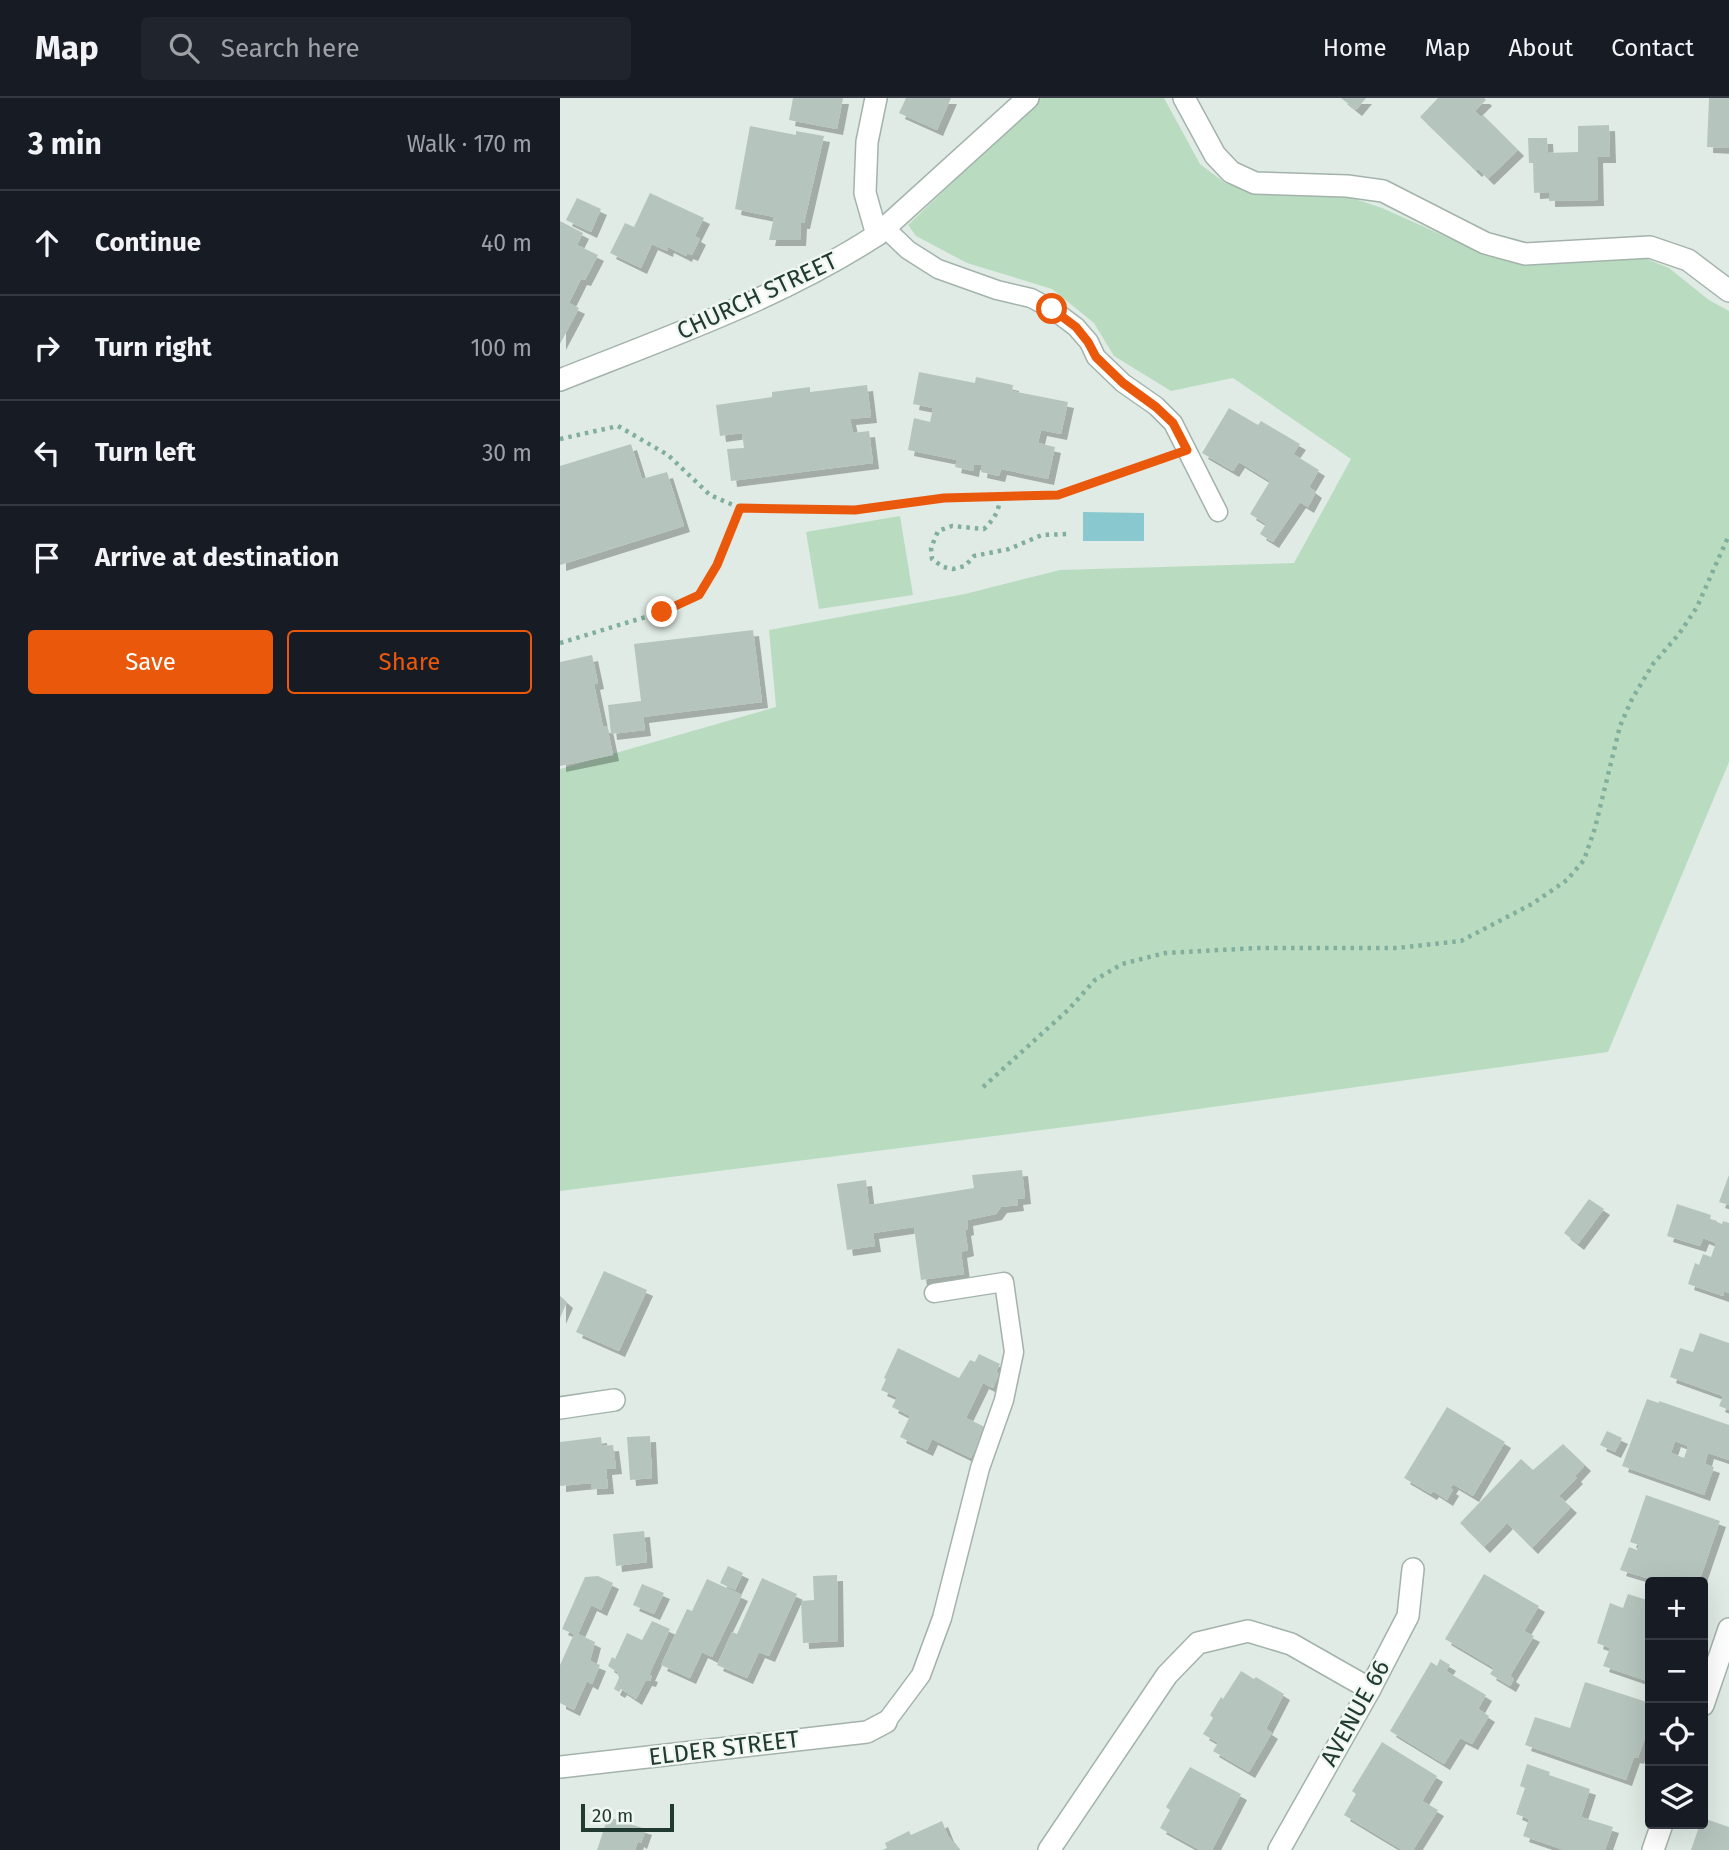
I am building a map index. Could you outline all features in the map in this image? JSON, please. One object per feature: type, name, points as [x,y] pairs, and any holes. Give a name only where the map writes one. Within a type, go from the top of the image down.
[{"type":"street","points":[[876,98],[867,142],[865,194],[881,232]]},
{"type":"street","name":"CHURCH STREET","points":[[560,380],[749,305],[799,282],[881,232],[1028,98]]},
{"type":"street","points":[[1184,98],[1215,155],[1231,172],[1255,183],[1347,186],[1383,191],[1485,243],[1525,254],[1650,247],[1688,260],[1729,291]]},
{"type":"street","points":[[560,1408],[614,1399]]},
{"type":"street","name":"AVENUE 66","points":[[1279,1850],[1408,1616],[1412,1569]]},
{"type":"street","points":[[1704,1703],[1729,1629]]},
{"type":"street","points":[[1049,1850],[1167,1675],[1198,1643],[1248,1631],[1292,1644],[1370,1689]]},
{"type":"street","name":"ELDER STREET","points":[[560,1767],[867,1732],[886,1722]]},
{"type":"street","points":[[1653,1850],[1660,1829]]},
{"type":"lane","points":[[881,232],[938,269],[997,290],[1031,298],[1052,309],[1076,327],[1096,357],[1123,383],[1173,423],[1218,512]]},
{"type":"lane","points":[[886,1722],[921,1675],[942,1618],[980,1468],[1004,1400],[1014,1353],[1004,1282],[934,1293]]},
{"type":"path","points":[[560,439],[618,426],[668,455],[710,495],[740,508],[855,510],[944,498],[1058,495],[1187,450]]},
{"type":"path","points":[[1000,497],[999,509],[993,521],[984,529],[952,526],[938,531],[931,548],[932,559],[943,567],[953,569],[965,566],[974,556],[1009,549],[1042,535],[1068,534]]},
{"type":"path","points":[[560,642],[662,612],[699,595],[717,565],[740,508]]},
{"type":"path","points":[[983,1087],[1068,1010],[1095,980],[1122,964],[1165,953],[1258,948],[1397,948],[1461,941],[1532,904],[1567,880],[1584,860],[1595,828],[1620,726],[1632,699],[1653,664],[1679,634],[1697,607],[1729,535]]},
{"type":"green space","points":[[1041,98],[1164,98],[1200,164],[1225,183],[1251,191],[1346,196],[1382,208],[1487,255],[1525,262],[1642,257],[1669,268],[1709,300],[1729,311],[1729,762],[1608,1052],[1112,1121],[560,1191],[560,769],[776,707],[769,630],[965,594],[1060,570],[1294,563],[1351,459],[1233,378],[1171,391],[1114,356],[1094,323],[1052,289],[967,263],[916,236],[908,225]]},
{"type":"green space","points":[[900,516],[913,595],[819,609],[806,532]]},
{"type":"water","points":[[1083,512],[1144,513],[1144,541],[1083,541]]},
{"type":"building","points":[[793,98],[843,98],[837,129],[789,120]]},
{"type":"building","points":[[906,98],[951,98],[937,130],[899,113]]},
{"type":"building","points":[[1341,98],[1366,98],[1356,110]]},
{"type":"building","points":[[1438,98],[1484,98],[1486,100],[1475,111],[1481,117],[1483,115],[1518,150],[1488,179],[1478,169],[1476,171],[1420,117]]},
{"type":"building","points":[[1709,98],[1729,98],[1729,148],[1707,147]]},
{"type":"building","points":[[1609,125],[1610,157],[1597,157],[1598,200],[1549,201],[1549,192],[1534,193],[1533,163],[1529,163],[1528,138],[1547,138],[1548,153],[1578,152],[1578,126]]},
{"type":"building","points":[[750,126],[796,135],[796,131],[824,136],[804,223],[801,223],[800,240],[769,240],[774,217],[735,209]]},
{"type":"building","points":[[650,193],[704,218],[695,236],[700,239],[692,255],[687,253],[686,256],[668,247],[667,251],[652,244],[641,268],[610,253],[625,223],[634,227]]},
{"type":"building","points":[[577,198],[601,209],[591,232],[566,220]]},
{"type":"building","points":[[560,221],[583,233],[577,245],[598,255],[585,280],[581,279],[569,303],[579,308],[560,344]]},
{"type":"building","points":[[919,372],[975,383],[976,377],[1013,385],[1012,391],[1068,402],[1061,434],[1041,430],[1038,443],[1055,447],[1048,479],[1001,469],[999,476],[981,472],[982,465],[974,464],[973,471],[955,467],[957,460],[908,450],[914,418],[930,422],[933,408],[913,404]]},
{"type":"building","points":[[867,385],[871,417],[850,419],[853,433],[869,431],[873,463],[731,481],[727,449],[744,448],[742,433],[720,436],[716,405],[772,397],[772,392],[810,387],[810,392]]},
{"type":"building","points":[[1229,408],[1258,425],[1261,421],[1300,444],[1293,454],[1319,470],[1309,487],[1316,492],[1308,507],[1300,502],[1273,542],[1260,534],[1266,524],[1250,514],[1270,481],[1239,462],[1233,471],[1202,453]]},
{"type":"building","points":[[631,444],[642,479],[667,472],[684,526],[560,565],[560,466]]},
{"type":"building","points":[[753,630],[762,702],[643,717],[645,730],[611,734],[608,705],[641,701],[634,644]]},
{"type":"building","points":[[592,655],[598,683],[594,684],[603,727],[607,726],[613,755],[560,766],[560,662]]},
{"type":"building","points":[[1022,1170],[1025,1198],[1017,1199],[1018,1205],[1001,1207],[996,1214],[967,1220],[968,1229],[965,1230],[968,1250],[961,1252],[964,1274],[921,1280],[914,1227],[873,1233],[875,1246],[847,1250],[837,1184],[866,1180],[869,1205],[974,1188],[972,1175]]},
{"type":"building","points":[[1729,1175],[1729,1205],[1719,1202]]},
{"type":"building","points":[[1589,1199],[1604,1209],[1578,1244],[1564,1233]]},
{"type":"building","points":[[1677,1204],[1711,1215],[1710,1219],[1722,1224],[1723,1221],[1729,1223],[1729,1293],[1724,1291],[1723,1296],[1688,1284],[1695,1263],[1699,1265],[1703,1254],[1711,1257],[1716,1243],[1703,1238],[1700,1246],[1667,1236]]},
{"type":"building","points":[[604,1271],[647,1290],[619,1351],[576,1332]]},
{"type":"building","points":[[560,1296],[567,1302],[560,1318]]},
{"type":"building","points":[[1700,1333],[1729,1343],[1729,1410],[1719,1406],[1723,1396],[1670,1377],[1680,1348],[1693,1352]]},
{"type":"building","points":[[898,1348],[959,1378],[970,1360],[975,1362],[979,1354],[1000,1364],[993,1388],[983,1383],[966,1418],[985,1427],[971,1458],[932,1439],[927,1450],[900,1437],[910,1416],[892,1407],[897,1397],[881,1390]]},
{"type":"building","points":[[1647,1399],[1729,1425],[1729,1460],[1708,1453],[1705,1464],[1714,1467],[1704,1495],[1622,1466]],"holes":[[[1675,1441],[1688,1446],[1684,1458],[1671,1453]]]},
{"type":"building","points":[[1447,1407],[1505,1442],[1473,1496],[1453,1484],[1450,1488],[1453,1490],[1447,1500],[1404,1478]]},
{"type":"building","points":[[1607,1431],[1622,1438],[1615,1452],[1600,1445]]},
{"type":"building","points":[[650,1436],[652,1478],[630,1480],[627,1437]]},
{"type":"building","points":[[601,1437],[602,1446],[613,1445],[616,1468],[606,1469],[608,1488],[591,1489],[591,1483],[560,1486],[560,1442]]},
{"type":"building","points":[[1563,1444],[1585,1465],[1575,1476],[1577,1478],[1559,1496],[1571,1507],[1532,1548],[1507,1523],[1484,1547],[1460,1523],[1521,1459],[1533,1470]]},
{"type":"building","points":[[1646,1495],[1720,1521],[1701,1577],[1645,1578],[1620,1570],[1629,1547],[1637,1550],[1639,1545],[1630,1542]]},
{"type":"building","points":[[644,1531],[647,1562],[616,1566],[613,1534]]},
{"type":"building","points":[[728,1566],[743,1573],[735,1590],[720,1583]]},
{"type":"building","points":[[1484,1574],[1539,1606],[1524,1631],[1534,1636],[1510,1676],[1514,1679],[1510,1686],[1490,1674],[1494,1668],[1445,1639]]},
{"type":"building","points":[[837,1575],[838,1641],[803,1643],[801,1601],[814,1600],[813,1576]]},
{"type":"building","points":[[598,1576],[613,1583],[601,1610],[591,1605],[578,1634],[595,1642],[590,1661],[600,1665],[592,1684],[587,1681],[574,1710],[560,1703],[560,1665],[574,1634],[562,1629],[585,1577]]},
{"type":"building","points":[[762,1578],[797,1594],[769,1656],[759,1652],[747,1678],[717,1665],[732,1632],[737,1634]]},
{"type":"building","points":[[707,1579],[742,1595],[712,1657],[702,1652],[690,1678],[661,1665],[687,1609],[692,1611]]},
{"type":"building","points":[[642,1584],[664,1593],[654,1614],[633,1605]]},
{"type":"building","points":[[1628,1594],[1645,1599],[1645,1680],[1603,1666],[1610,1648],[1597,1643],[1610,1603],[1623,1608]]},
{"type":"building","points":[[652,1621],[670,1629],[649,1675],[652,1676],[650,1681],[646,1680],[636,1699],[621,1689],[619,1692],[614,1689],[619,1678],[617,1672],[608,1666],[612,1657],[615,1659],[627,1633],[642,1640]]},
{"type":"building","points":[[1440,1659],[1450,1665],[1446,1671],[1486,1695],[1478,1709],[1489,1716],[1472,1744],[1460,1738],[1444,1764],[1390,1731],[1431,1662],[1437,1666]]},
{"type":"building","points":[[1241,1671],[1284,1694],[1266,1729],[1272,1733],[1249,1772],[1213,1751],[1218,1743],[1203,1734],[1213,1718],[1210,1715]]},
{"type":"building","points":[[1585,1682],[1645,1701],[1645,1738],[1638,1758],[1634,1757],[1626,1780],[1525,1745],[1535,1717],[1570,1728]]},
{"type":"building","points":[[1382,1742],[1437,1776],[1422,1801],[1438,1810],[1413,1850],[1402,1850],[1344,1815],[1356,1794],[1352,1791]]},
{"type":"building","points":[[1527,1764],[1550,1772],[1549,1775],[1590,1789],[1581,1817],[1613,1827],[1605,1850],[1564,1850],[1523,1836],[1529,1819],[1516,1814],[1525,1788],[1520,1786]]},
{"type":"building","points":[[1190,1767],[1241,1794],[1212,1850],[1200,1850],[1160,1828],[1170,1810],[1166,1807]]},
{"type":"building","points":[[608,1817],[646,1829],[635,1850],[597,1850]]},
{"type":"building","points":[[1708,1820],[1729,1827],[1729,1850],[1691,1850],[1698,1829],[1708,1829]]},
{"type":"building","points":[[942,1821],[948,1836],[959,1850],[882,1850],[887,1848],[885,1843],[909,1831],[911,1835]]},
{"type":"route","points":[[662,612],[699,595],[717,565],[740,508],[855,510],[944,498],[1058,495],[1187,450],[1173,423],[1123,383],[1096,357],[1076,327],[1052,309]]}]
